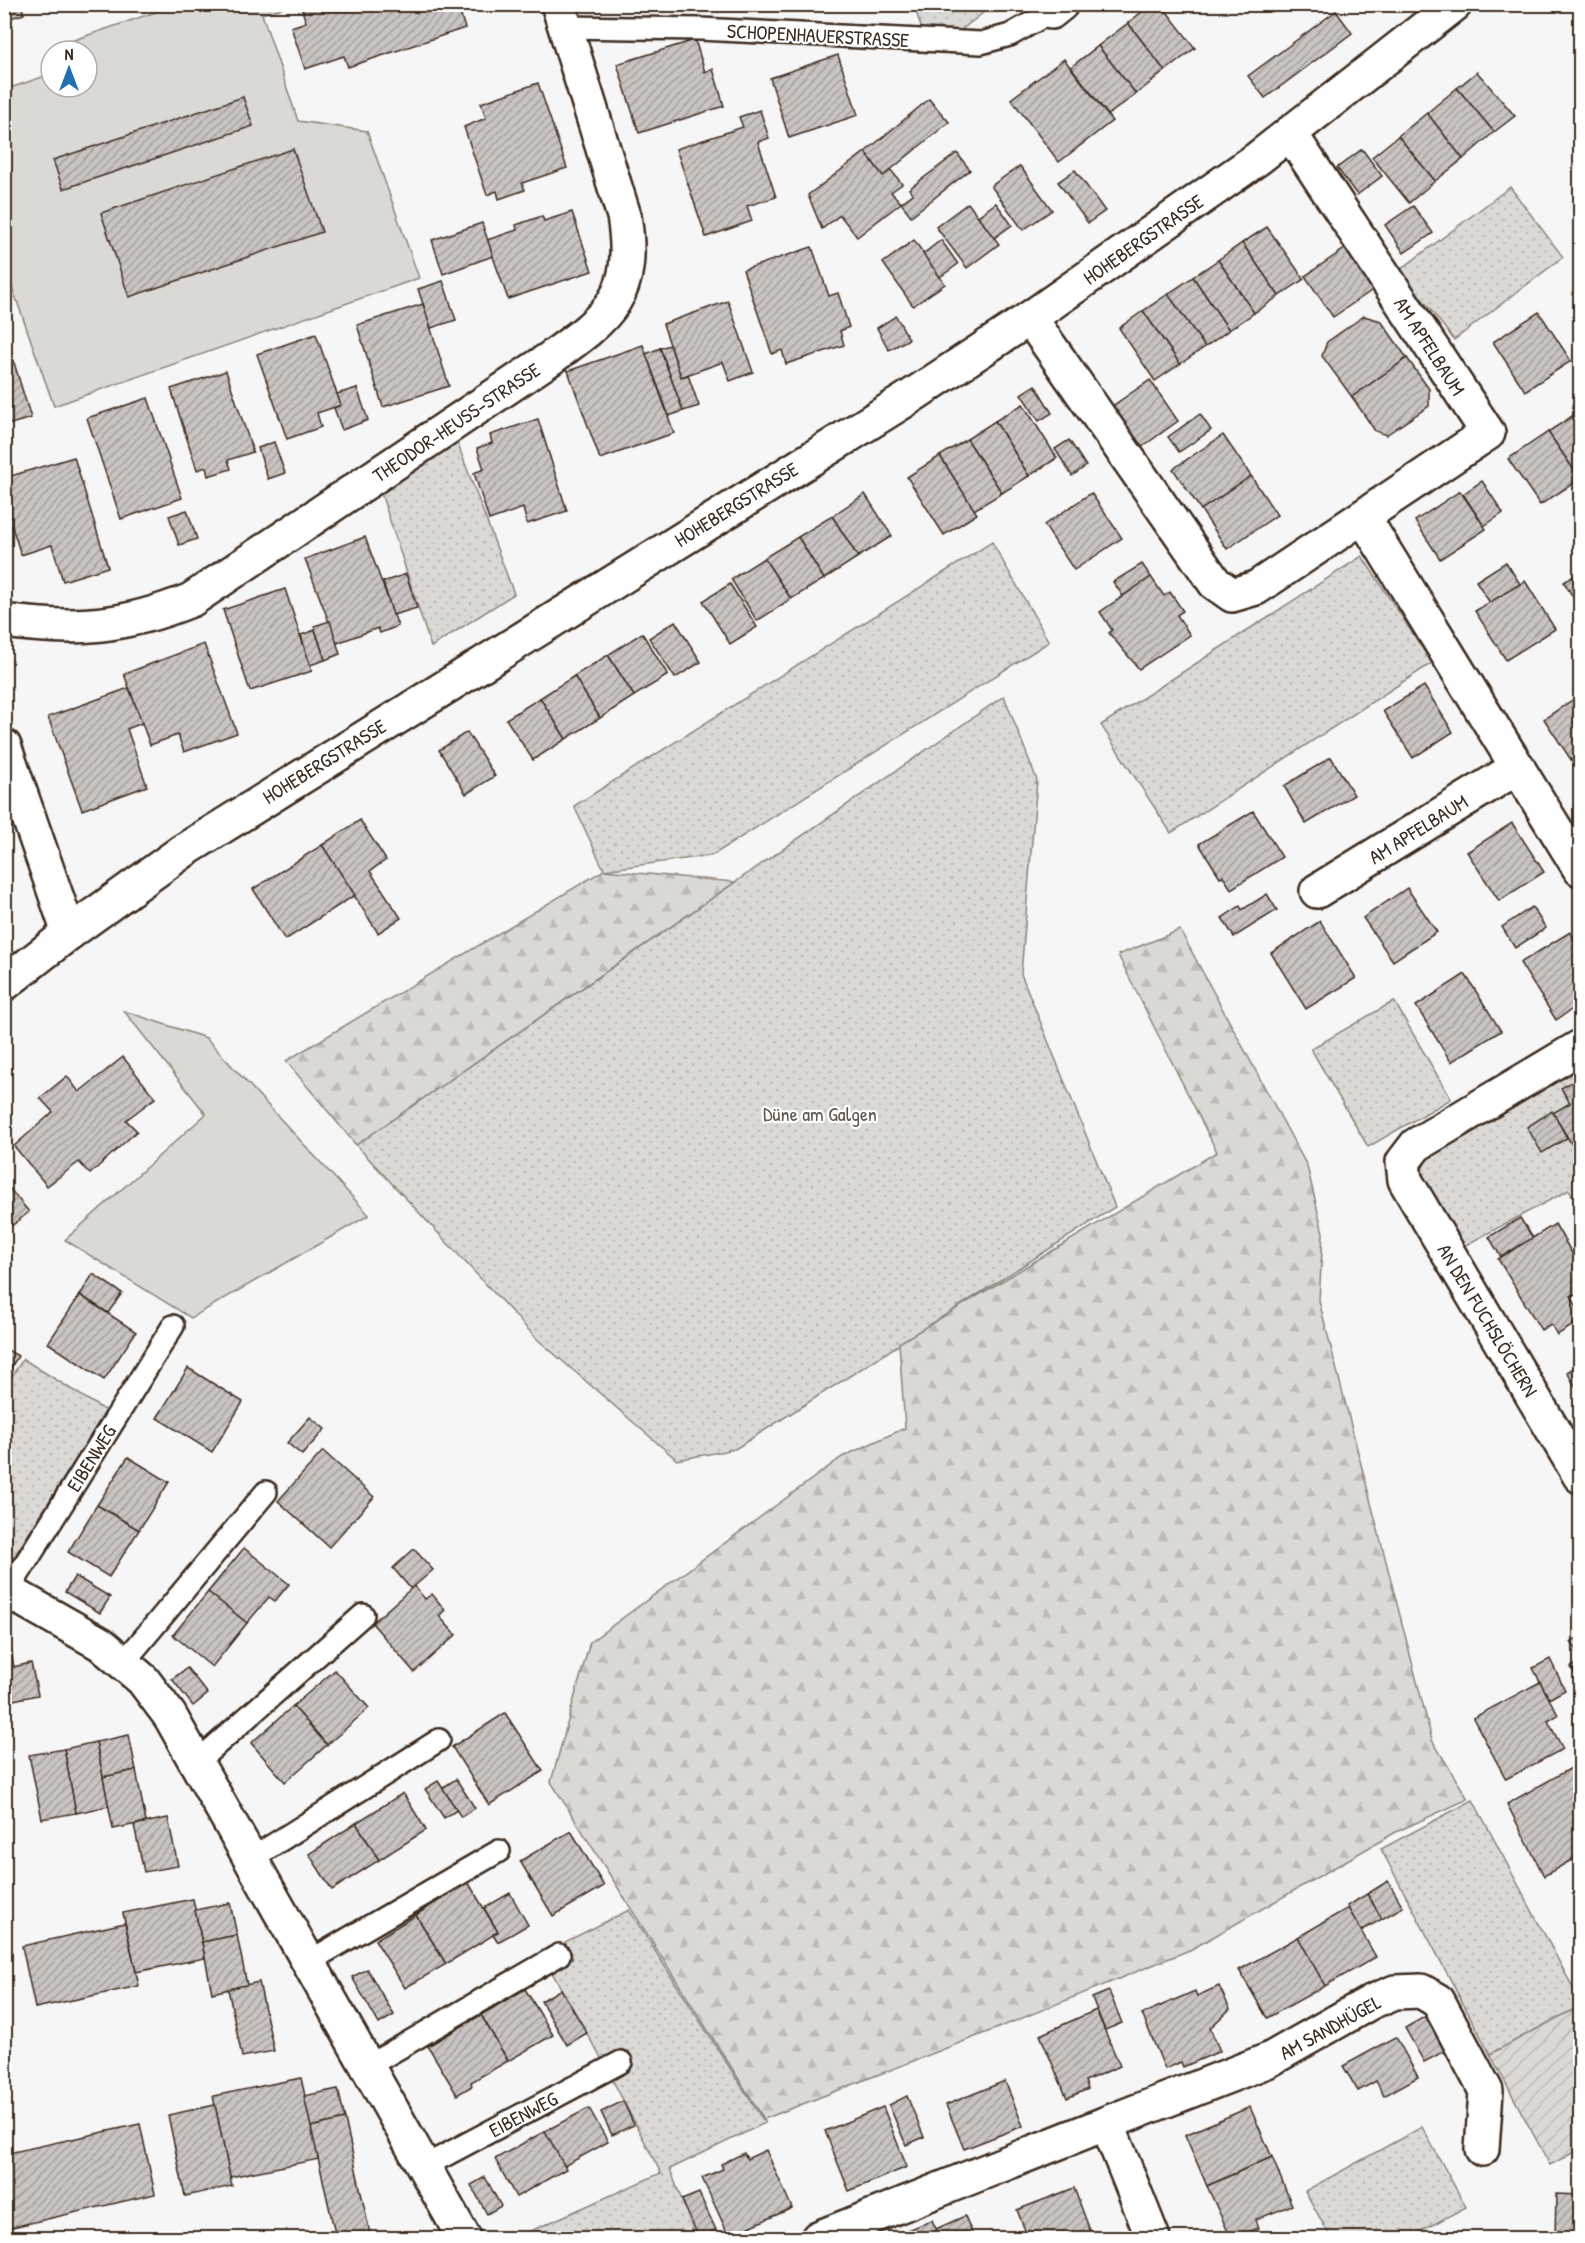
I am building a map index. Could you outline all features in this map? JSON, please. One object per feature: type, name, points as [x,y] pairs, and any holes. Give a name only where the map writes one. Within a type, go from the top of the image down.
[{"type":"street","name":"HOHEBERGSTRASSE","points":[[4,984],[69,933],[183,851],[907,399],[1030,318],[1290,134],[1455,4]]},
{"type":"street","name":"THEODOR-HEUSS-STRASSE","points":[[4,621],[40,626],[88,627],[124,623],[156,615],[191,600],[548,360],[587,332],[612,307],[627,276],[629,247],[624,216],[562,16]]},
{"type":"street","name":"AM APFELBAUM","points":[[1030,318],[1215,583],[1232,595],[1256,588],[1488,433],[1290,134]]},
{"type":"street","points":[[1364,518],[1581,869]]},
{"type":"street","points":[[5,747],[69,933]]},
{"type":"street","name":"AM APFELBAUM","points":[[1317,891],[1518,767]]},
{"type":"street","name":"AN DEN FUCHSLÖCHERN","points":[[1581,1047],[1416,1145],[1403,1162],[1405,1180],[1581,1476]]},
{"type":"street","name":"EIBENWEG","points":[[6,1590],[72,1626],[124,1662],[143,1680],[170,1716],[464,2238]]},
{"type":"street","name":"AM SANDHÜGEL","points":[[818,2238],[1269,2060],[1395,1992],[1421,1991],[1438,2001],[1486,2091],[1482,2149]]},
{"type":"street","points":[[1107,2123],[1153,2238]]},
{"type":"lane","name":"SCHOPENHAUERSTRASSE","points":[[562,16],[712,30],[981,44],[1010,35],[1054,7]]},
{"type":"lane","name":"EIBENWEG","points":[[6,1590],[173,1326]]},
{"type":"lane","points":[[124,1662],[266,1492]]},
{"type":"lane","points":[[197,1762],[363,1615]]},
{"type":"lane","points":[[251,1859],[439,1740]]},
{"type":"lane","points":[[308,1962],[499,1851]]},
{"type":"lane","points":[[368,2066],[560,1955]]},
{"type":"lane","name":"EIBENWEG","points":[[425,2166],[621,2062]]},
{"type":"green space","points":[[176,5],[293,5],[262,14],[298,121],[367,131],[419,278],[54,406],[5,267],[4,90],[39,78],[39,99],[99,99],[99,39],[77,39]]},
{"type":"green space","points":[[914,5],[993,5],[961,30],[922,30]]},
{"type":"green space","points":[[1510,187],[1563,257],[1454,340],[1400,270]]},
{"type":"green space","points":[[457,442],[514,594],[431,647],[381,493]]},
{"type":"green space","points":[[992,542],[1049,642],[713,855],[604,870],[574,806]]},
{"type":"green space","points":[[1362,556],[1432,663],[1171,833],[1101,725]]},
{"type":"green space","name":"Düne am Galgen","points":[[1004,696],[1037,780],[1021,974],[1115,1207],[735,1449],[677,1460],[537,1339],[356,1145]]},
{"type":"green space","points":[[604,870],[735,882],[356,1145],[286,1061]]},
{"type":"green space","points":[[1180,930],[1307,1166],[1323,1233],[1319,1301],[1432,1740],[1468,1799],[1396,1832],[1192,1949],[993,2030],[764,2119],[551,1782],[590,1642],[842,1457],[905,1428],[899,1343],[1217,1152],[1118,955]]},
{"type":"green space","points":[[1394,1001],[1451,1099],[1368,1147],[1311,1049]]},
{"type":"green space","points":[[124,1011],[206,1038],[369,1215],[191,1318],[65,1240],[206,1114]]},
{"type":"green space","points":[[1580,1059],[1580,1209],[1569,1190],[1462,1247],[1420,1176],[1429,1151]]},
{"type":"green space","points":[[23,1359],[106,1411],[12,1560],[4,1558],[5,1387]]},
{"type":"green space","points":[[1473,1800],[1580,2001],[1580,2006],[1490,2054],[1381,1849]]},
{"type":"green space","points":[[629,1910],[765,2123],[670,2169],[696,2238],[515,2238],[661,2173],[611,2077],[633,2066],[626,2051],[602,2060],[550,1969],[573,1958],[565,1942]]},
{"type":"green space","points":[[1580,2006],[1580,2149],[1550,2165],[1490,2054]]},
{"type":"green space","points":[[1422,2127],[1466,2207],[1408,2238],[1331,2238],[1305,2191]]},
{"type":"building","points":[[4,4],[21,4],[24,14],[4,20]]},
{"type":"building","points":[[300,4],[457,4],[465,28],[348,67],[344,56],[305,69],[291,27],[306,22]]},
{"type":"building","points":[[1152,4],[1161,4],[1195,48],[1165,71],[1128,23]]},
{"type":"building","points":[[1336,11],[1352,33],[1265,98],[1248,76]]},
{"type":"building","points":[[1128,23],[1165,71],[1136,94],[1098,46]]},
{"type":"building","points":[[695,40],[705,72],[713,69],[724,106],[639,133],[617,64]]},
{"type":"building","points":[[1098,46],[1136,94],[1108,115],[1071,67]]},
{"type":"building","points":[[838,55],[858,115],[789,138],[770,78]]},
{"type":"building","points":[[1064,59],[1112,121],[1059,162],[1011,99]]},
{"type":"building","points":[[1477,72],[1515,116],[1494,132],[1457,88]]},
{"type":"building","points":[[538,83],[567,168],[522,183],[525,190],[499,199],[497,191],[487,195],[464,127],[486,118],[481,103]]},
{"type":"building","points":[[1457,88],[1494,132],[1463,159],[1427,113]]},
{"type":"building","points":[[243,97],[253,126],[63,189],[53,160]]},
{"type":"building","points":[[929,99],[949,122],[883,176],[865,152]]},
{"type":"building","points":[[760,110],[769,138],[758,142],[776,197],[747,206],[752,221],[706,237],[676,149],[743,127],[739,117]]},
{"type":"building","points":[[1427,113],[1463,159],[1435,181],[1398,136]]},
{"type":"building","points":[[1398,136],[1435,181],[1409,203],[1372,157]]},
{"type":"building","points":[[293,149],[322,232],[129,297],[101,213]]},
{"type":"building","points":[[1362,149],[1382,176],[1357,195],[1337,168]]},
{"type":"building","points":[[865,152],[883,176],[891,170],[902,184],[891,192],[901,203],[857,237],[840,215],[822,229],[808,195]]},
{"type":"building","points":[[957,153],[970,170],[911,216],[901,203],[913,194],[909,189]]},
{"type":"building","points":[[1020,166],[1052,210],[1023,230],[991,186]]},
{"type":"building","points":[[1075,170],[1105,211],[1088,223],[1058,182]]},
{"type":"building","points":[[968,203],[999,244],[967,268],[936,227]]},
{"type":"building","points":[[996,203],[1012,225],[994,238],[978,216]]},
{"type":"building","points":[[1413,206],[1433,233],[1404,253],[1385,225]]},
{"type":"building","points":[[572,212],[592,271],[508,299],[487,240],[517,230],[516,225],[542,216],[544,221]]},
{"type":"building","points":[[482,223],[493,256],[443,274],[432,240]]},
{"type":"building","points":[[1267,227],[1304,279],[1279,296],[1242,243]]},
{"type":"building","points":[[914,240],[945,284],[913,306],[883,263]]},
{"type":"building","points":[[941,240],[958,264],[940,277],[923,254]]},
{"type":"building","points":[[1242,243],[1279,296],[1254,313],[1218,260]]},
{"type":"building","points":[[812,247],[829,296],[838,293],[849,327],[840,331],[844,345],[786,364],[782,350],[772,354],[743,270]]},
{"type":"building","points":[[1346,248],[1374,289],[1333,317],[1305,276]]},
{"type":"building","points":[[1218,260],[1254,313],[1229,330],[1193,277]]},
{"type":"building","points":[[1193,277],[1229,330],[1205,347],[1168,294]]},
{"type":"building","points":[[443,281],[456,320],[431,328],[418,289]]},
{"type":"building","points":[[1168,294],[1205,347],[1180,364],[1143,311]]},
{"type":"building","points":[[728,301],[753,372],[730,381],[723,362],[681,377],[663,324]]},
{"type":"building","points":[[423,304],[449,386],[383,407],[357,325]]},
{"type":"building","points":[[1143,311],[1180,364],[1155,381],[1119,328]]},
{"type":"building","points":[[1539,312],[1571,361],[1525,391],[1493,342]]},
{"type":"building","points":[[896,316],[909,339],[889,350],[877,328]]},
{"type":"building","points":[[1364,316],[1381,321],[1407,358],[1352,397],[1322,356],[1327,342]]},
{"type":"building","points":[[4,330],[31,418],[4,426]]},
{"type":"building","points":[[316,334],[341,405],[317,413],[321,427],[287,439],[257,354]]},
{"type":"building","points":[[643,345],[674,433],[600,459],[568,371]]},
{"type":"building","points":[[670,345],[681,377],[688,375],[699,406],[683,411],[660,348]]},
{"type":"building","points":[[660,348],[683,411],[669,416],[646,354]]},
{"type":"building","points":[[1407,358],[1429,389],[1429,406],[1386,435],[1375,431],[1352,397]]},
{"type":"building","points":[[226,371],[253,452],[228,460],[231,469],[208,476],[206,467],[197,470],[171,389]]},
{"type":"building","points":[[1150,380],[1178,421],[1139,449],[1111,407]]},
{"type":"building","points":[[1035,385],[1052,413],[1039,421],[1021,394]]},
{"type":"building","points":[[357,388],[368,420],[342,430],[334,408],[341,405],[337,394]]},
{"type":"building","points":[[148,398],[182,498],[121,519],[87,418]]},
{"type":"building","points":[[1023,404],[1057,458],[1029,476],[995,421]]},
{"type":"building","points":[[1580,411],[1580,479],[1548,432]]},
{"type":"building","points":[[1200,414],[1211,430],[1179,452],[1168,437]]},
{"type":"building","points":[[538,419],[567,511],[527,524],[523,508],[489,520],[474,473],[484,469],[477,448],[492,443],[490,435]]},
{"type":"building","points":[[995,421],[1029,476],[1002,493],[967,439]]},
{"type":"building","points":[[1548,432],[1580,479],[1540,505],[1508,459]]},
{"type":"building","points":[[1223,435],[1251,476],[1201,510],[1173,469]]},
{"type":"building","points":[[967,439],[1002,493],[974,510],[940,456]]},
{"type":"building","points":[[1069,440],[1086,466],[1072,476],[1055,449]]},
{"type":"building","points":[[274,442],[285,473],[268,479],[258,448]]},
{"type":"building","points":[[940,456],[977,514],[944,535],[907,477]]},
{"type":"building","points":[[74,457],[108,567],[63,581],[52,545],[21,555],[4,502],[4,478]]},
{"type":"building","points":[[1251,476],[1277,515],[1227,549],[1201,510]]},
{"type":"building","points":[[1482,481],[1503,513],[1484,526],[1463,494]]},
{"type":"building","points":[[1460,491],[1486,529],[1440,559],[1415,521]]},
{"type":"building","points":[[1091,493],[1122,538],[1074,570],[1044,525]]},
{"type":"building","points":[[865,494],[892,536],[858,557],[832,516]]},
{"type":"building","points":[[187,510],[197,539],[179,545],[169,516]]},
{"type":"building","points":[[832,516],[858,557],[824,579],[798,537]]},
{"type":"building","points":[[365,537],[398,626],[380,633],[378,628],[337,643],[305,559]]},
{"type":"building","points":[[798,537],[824,579],[791,599],[764,558]]},
{"type":"building","points":[[764,558],[791,599],[757,621],[731,579]]},
{"type":"building","points":[[1506,562],[1520,584],[1490,603],[1476,581]]},
{"type":"building","points":[[1142,564],[1151,577],[1123,596],[1113,582]]},
{"type":"building","points":[[1580,572],[1580,609],[1564,582]]},
{"type":"building","points":[[406,574],[417,608],[393,615],[383,582]]},
{"type":"building","points":[[1151,577],[1164,596],[1170,592],[1183,611],[1177,615],[1190,635],[1139,669],[1109,633],[1112,630],[1100,612]]},
{"type":"building","points":[[1525,581],[1555,629],[1506,660],[1475,611]]},
{"type":"building","points":[[730,584],[757,627],[730,644],[703,601]]},
{"type":"building","points":[[285,589],[312,671],[250,691],[223,610]]},
{"type":"building","points":[[330,621],[340,654],[325,660],[314,626]]},
{"type":"building","points":[[675,621],[701,662],[675,678],[649,638]]},
{"type":"building","points":[[315,630],[325,660],[310,665],[301,635]]},
{"type":"building","points":[[642,633],[668,675],[634,696],[608,655]]},
{"type":"building","points":[[204,644],[237,733],[184,752],[178,735],[150,745],[124,674]]},
{"type":"building","points":[[608,655],[634,696],[600,718],[574,676]]},
{"type":"building","points":[[574,676],[600,718],[566,739],[540,698]]},
{"type":"building","points":[[1424,686],[1453,732],[1413,758],[1383,711]]},
{"type":"building","points":[[129,688],[142,723],[127,729],[147,786],[82,810],[48,717]]},
{"type":"building","points":[[1580,695],[1580,762],[1575,766],[1544,719]]},
{"type":"building","points":[[540,698],[566,739],[533,760],[506,719]]},
{"type":"building","points":[[467,732],[495,776],[466,794],[439,750]]},
{"type":"building","points":[[1331,757],[1354,795],[1306,824],[1284,786]]},
{"type":"building","points":[[1253,811],[1282,857],[1231,889],[1223,876],[1220,877],[1199,844]]},
{"type":"building","points":[[360,820],[386,860],[370,871],[401,918],[378,933],[322,845]]},
{"type":"building","points":[[1512,823],[1544,872],[1499,901],[1467,852]]},
{"type":"building","points":[[322,845],[355,895],[285,940],[253,889]]},
{"type":"building","points":[[1407,888],[1437,932],[1393,961],[1363,918]]},
{"type":"building","points":[[1267,894],[1277,910],[1234,937],[1222,918],[1240,906],[1242,910]]},
{"type":"building","points":[[1532,907],[1546,928],[1515,948],[1502,927]]},
{"type":"building","points":[[1320,921],[1356,978],[1306,1009],[1271,953]]},
{"type":"building","points":[[1570,932],[1580,948],[1580,1004],[1556,1020],[1520,963]]},
{"type":"building","points":[[1465,974],[1501,1031],[1451,1062],[1416,1006]]},
{"type":"building","points":[[123,1057],[155,1098],[126,1120],[137,1131],[90,1174],[79,1162],[47,1186],[14,1146],[53,1112],[40,1098],[67,1076],[79,1092]]},
{"type":"building","points":[[1575,1080],[1580,1090],[1580,1154],[1578,1155],[1553,1113],[1570,1103],[1561,1088]]},
{"type":"building","points":[[1552,1111],[1567,1138],[1542,1153],[1527,1127]]},
{"type":"building","points":[[4,1182],[29,1212],[4,1232]]},
{"type":"building","points":[[1520,1218],[1533,1238],[1501,1257],[1489,1237]]},
{"type":"building","points":[[1555,1224],[1580,1267],[1580,1291],[1571,1296],[1580,1312],[1580,1321],[1557,1335],[1551,1324],[1541,1330],[1498,1259]]},
{"type":"building","points":[[93,1274],[122,1293],[108,1313],[80,1295]]},
{"type":"building","points":[[80,1295],[136,1332],[104,1380],[48,1343]]},
{"type":"building","points":[[4,1348],[18,1356],[4,1379]]},
{"type":"building","points":[[1580,1364],[1580,1395],[1567,1372]]},
{"type":"building","points":[[188,1368],[243,1402],[212,1452],[157,1418]]},
{"type":"building","points":[[310,1417],[325,1429],[302,1455],[287,1443]]},
{"type":"building","points":[[323,1451],[374,1497],[329,1547],[278,1501]]},
{"type":"building","points":[[128,1457],[169,1482],[139,1530],[97,1505]]},
{"type":"building","points":[[97,1505],[139,1530],[109,1577],[68,1552]]},
{"type":"building","points":[[244,1548],[289,1584],[275,1601],[269,1597],[247,1623],[208,1592]]},
{"type":"building","points":[[414,1549],[433,1570],[411,1589],[393,1568]]},
{"type":"building","points":[[75,1576],[110,1597],[100,1613],[65,1592]]},
{"type":"building","points":[[414,1586],[425,1599],[432,1594],[445,1610],[439,1616],[456,1635],[414,1672],[372,1623]]},
{"type":"building","points":[[208,1592],[247,1623],[212,1667],[173,1635]]},
{"type":"building","points":[[1580,1636],[1580,1657],[1571,1642]]},
{"type":"building","points":[[11,1649],[14,1667],[4,1669],[4,1651]]},
{"type":"building","points":[[1550,1659],[1565,1690],[1549,1699],[1533,1668]]},
{"type":"building","points":[[1580,1662],[1580,1684],[1571,1667]]},
{"type":"building","points":[[31,1663],[38,1695],[8,1701],[4,1669]]},
{"type":"building","points":[[187,1668],[208,1694],[193,1706],[172,1679]]},
{"type":"building","points":[[335,1670],[369,1708],[327,1745],[293,1706]]},
{"type":"building","points":[[1540,1682],[1558,1715],[1548,1721],[1563,1749],[1506,1779],[1473,1718]]},
{"type":"building","points":[[293,1706],[327,1745],[285,1782],[251,1743]]},
{"type":"building","points":[[505,1713],[543,1771],[489,1805],[452,1747]]},
{"type":"building","points":[[129,1735],[136,1770],[103,1777],[96,1742]]},
{"type":"building","points":[[96,1742],[109,1806],[76,1813],[64,1749]]},
{"type":"building","points":[[64,1749],[76,1813],[42,1819],[29,1755]]},
{"type":"building","points":[[1573,1767],[1580,1780],[1580,1855],[1544,1876],[1507,1804]]},
{"type":"building","points":[[136,1770],[146,1822],[113,1829],[103,1777]]},
{"type":"building","points":[[456,1779],[475,1808],[461,1817],[442,1788]]},
{"type":"building","points":[[438,1781],[457,1810],[444,1818],[425,1789]]},
{"type":"building","points":[[403,1793],[426,1830],[379,1860],[356,1823]]},
{"type":"building","points":[[168,1818],[178,1866],[144,1872],[134,1825]]},
{"type":"building","points":[[356,1823],[379,1860],[332,1890],[309,1854]]},
{"type":"building","points":[[571,1831],[604,1886],[553,1916],[520,1861]]},
{"type":"building","points":[[1388,1881],[1403,1907],[1382,1919],[1367,1894]]},
{"type":"building","points":[[468,1882],[498,1932],[446,1964],[416,1915]]},
{"type":"building","points":[[510,1893],[528,1925],[498,1942],[493,1934],[498,1932],[484,1908]]},
{"type":"building","points":[[1367,1894],[1382,1919],[1361,1931],[1347,1906]]},
{"type":"building","points":[[193,1899],[205,1958],[136,1972],[123,1913]]},
{"type":"building","points":[[230,1903],[237,1935],[202,1942],[195,1910]]},
{"type":"building","points":[[1348,1908],[1376,1957],[1325,1986],[1298,1937]]},
{"type":"building","points":[[416,1915],[446,1964],[405,1988],[375,1940]]},
{"type":"building","points":[[125,1923],[139,1986],[35,2008],[22,1946]]},
{"type":"building","points":[[237,1935],[247,1985],[212,1993],[202,1942]]},
{"type":"building","points":[[1298,1937],[1325,1986],[1267,2018],[1239,1970]]},
{"type":"building","points":[[367,1969],[394,2015],[379,2024],[352,1977]]},
{"type":"building","points":[[259,1982],[274,2051],[242,2057],[228,1989]]},
{"type":"building","points":[[1219,1986],[1230,2009],[1210,2028],[1220,2051],[1183,2067],[1181,2062],[1165,2069],[1142,2014],[1195,1991],[1197,1996]]},
{"type":"building","points":[[525,1989],[553,2035],[508,2061],[481,2015]]},
{"type":"building","points":[[561,1989],[587,2033],[567,2045],[541,2001]]},
{"type":"building","points":[[1109,1991],[1122,2023],[1105,2030],[1092,1998]]},
{"type":"building","points":[[1096,2010],[1120,2066],[1085,2081],[1088,2089],[1067,2098],[1040,2035]]},
{"type":"building","points":[[481,2015],[508,2061],[471,2082],[472,2086],[457,2095],[428,2046]]},
{"type":"building","points":[[1426,2016],[1445,2051],[1424,2062],[1405,2028]]},
{"type":"building","points":[[1396,2037],[1418,2077],[1384,2096],[1376,2081],[1358,2091],[1343,2066]]},
{"type":"building","points":[[301,2078],[319,2159],[230,2177],[213,2096]]},
{"type":"building","points":[[1005,2081],[1023,2126],[964,2149],[946,2105]]},
{"type":"building","points":[[338,2089],[345,2119],[311,2127],[304,2096]]},
{"type":"building","points":[[907,2096],[924,2137],[906,2145],[889,2105]]},
{"type":"building","points":[[623,2101],[634,2125],[612,2135],[601,2112]]},
{"type":"building","points":[[215,2105],[232,2186],[185,2196],[168,2115]]},
{"type":"building","points":[[883,2107],[907,2167],[849,2191],[825,2131]]},
{"type":"building","points":[[1250,2107],[1272,2157],[1207,2186],[1185,2135]]},
{"type":"building","points":[[589,2108],[608,2142],[564,2166],[545,2131]]},
{"type":"building","points":[[345,2119],[371,2238],[336,2238],[311,2127]]},
{"type":"building","points":[[140,2124],[155,2194],[4,2229],[4,2154]]},
{"type":"building","points":[[545,2131],[566,2169],[516,2197],[495,2159]]},
{"type":"building","points":[[766,2150],[792,2208],[729,2236],[702,2178],[723,2169],[721,2164],[744,2153],[747,2159]]},
{"type":"building","points":[[1272,2157],[1292,2205],[1255,2220],[1258,2228],[1231,2238],[1207,2186]]},
{"type":"building","points":[[485,2177],[501,2206],[487,2214],[471,2185]]},
{"type":"building","points":[[1074,2188],[1091,2233],[1078,2238],[1028,2238],[1017,2210]]},
{"type":"building","points":[[699,2193],[716,2230],[699,2238],[682,2200]]},
{"type":"building","points":[[1556,2194],[1580,2195],[1580,2238],[1555,2238]]},
{"type":"building","points":[[965,2216],[974,2238],[940,2238],[936,2229]]},
{"type":"building","points":[[932,2220],[940,2238],[890,2238]]}]
